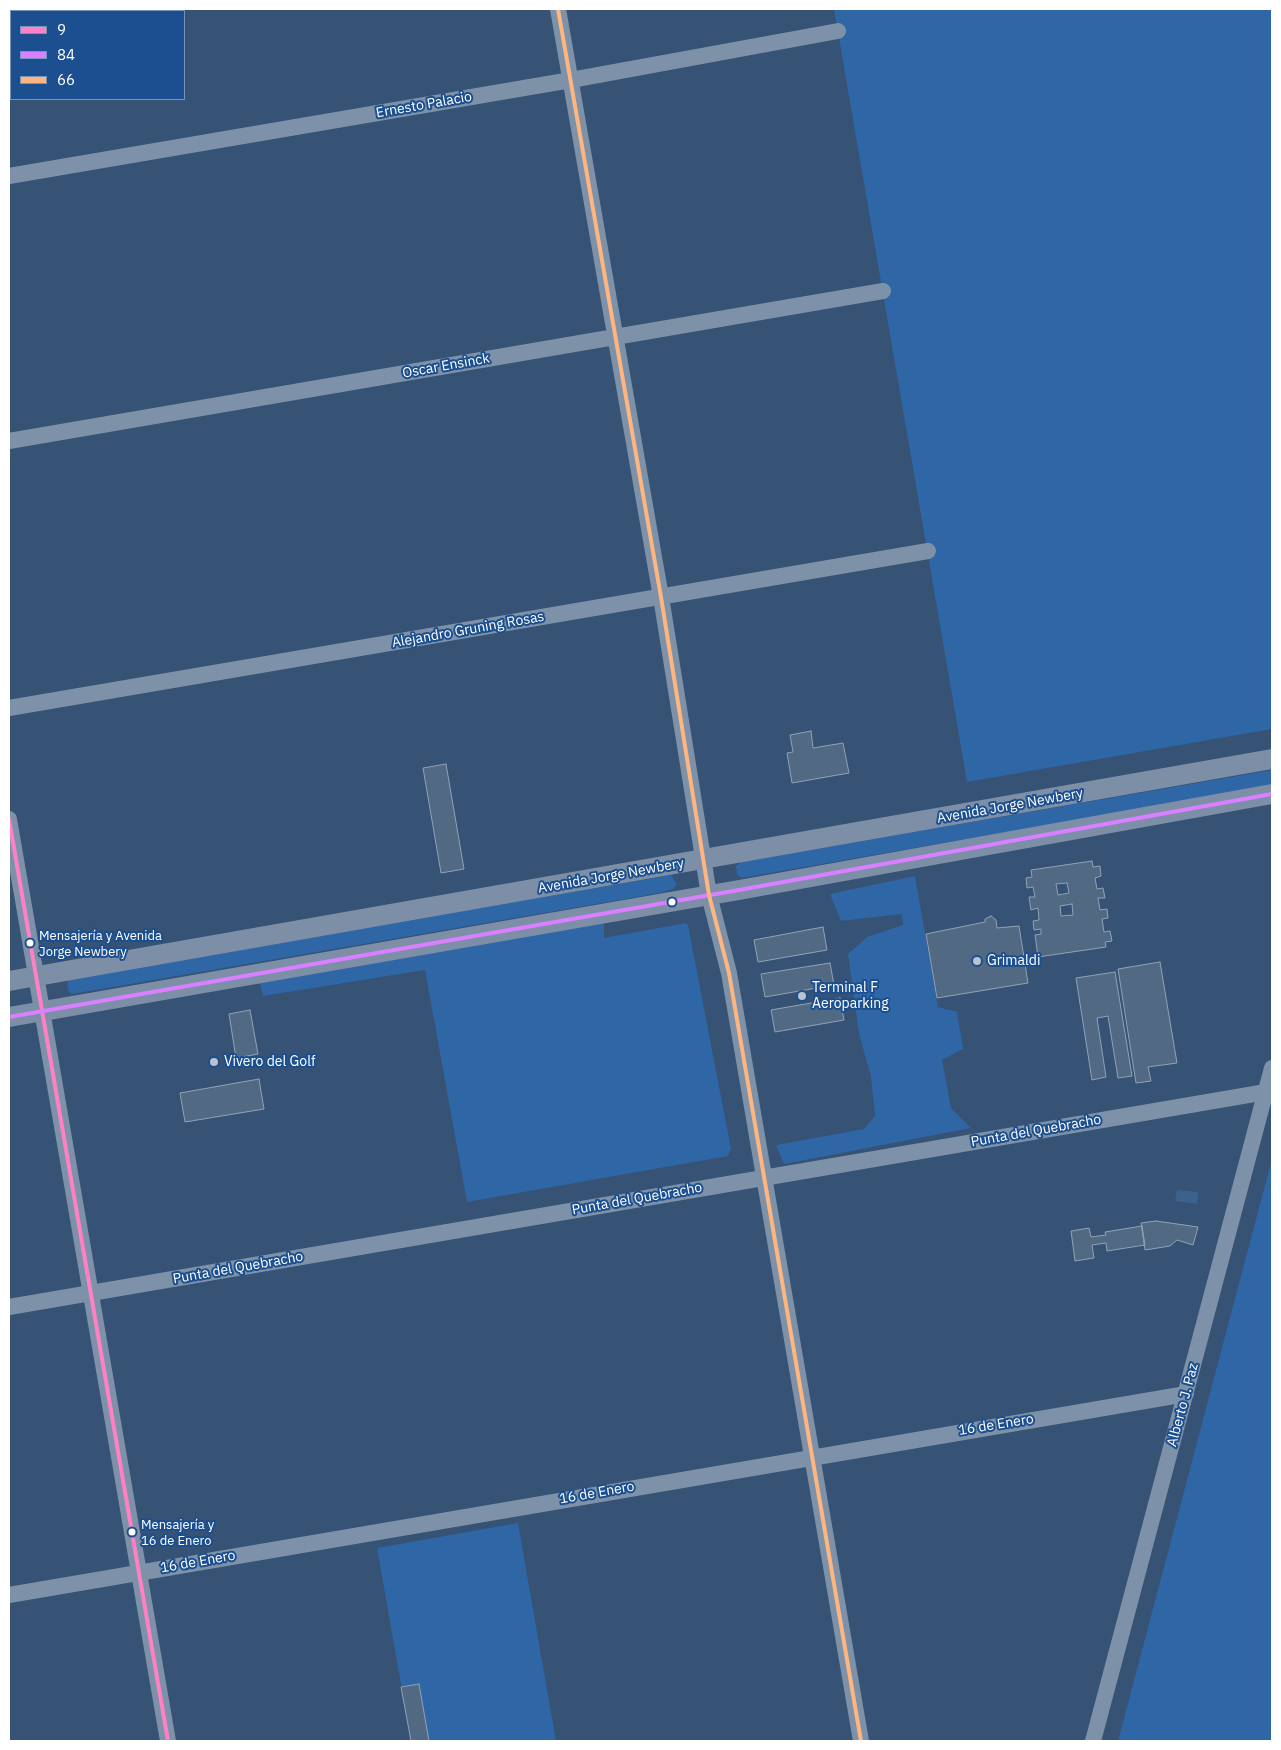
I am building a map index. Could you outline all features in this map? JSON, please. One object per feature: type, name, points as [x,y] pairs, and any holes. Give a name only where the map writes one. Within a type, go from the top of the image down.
[{"type":"main road","name":"Avenida Jorge Newbery","points":[[9,981],[1272,759]]},
{"type":"main road","points":[[9,1017],[709,895],[1272,794]]},
{"type":"street","points":[[558,9],[661,597],[709,895],[729,973],[861,1741]]},
{"type":"street","name":"Ernesto Palacio","points":[[9,176],[571,80],[838,31]]},
{"type":"street","name":"Oscar Ensinck","points":[[9,441],[883,292]]},
{"type":"street","name":"Alejandro Gruning Rosas","points":[[9,708],[928,551]]},
{"type":"street","points":[[9,819],[168,1741]]},
{"type":"street","name":"Alberto J. Paz","points":[[1094,1741],[1272,1068]]},
{"type":"street","name":"Punta del Quebracho","points":[[9,1307],[1266,1092]]},
{"type":"street","name":"16 de Enero","points":[[9,1595],[811,1456],[1186,1394]]},
{"type":"shaded area","points":[[834,9],[1272,9],[1272,729],[967,782]]},
{"type":"shaded area","points":[[1272,770],[1272,786],[741,878],[737,874],[736,866],[741,862]]},
{"type":"shaded area","points":[[671,875],[677,884],[673,889],[660,893],[72,994],[68,990],[67,982],[72,978]]},
{"type":"shaded area","points":[[915,876],[938,1007],[957,1012],[963,1049],[942,1060],[951,1108],[971,1128],[784,1164],[776,1145],[864,1129],[875,1116],[871,1077],[859,1034],[848,954],[867,937],[903,925],[902,914],[841,921],[830,894]]},
{"type":"shaded area","points":[[604,920],[604,938],[686,923],[688,925],[731,1149],[728,1156],[467,1202],[425,970],[263,996],[259,980]]},
{"type":"shaded area","points":[[1272,1159],[1272,1741],[1118,1741],[1251,1238]]},
{"type":"shaded area","points":[[1177,1190],[1198,1192],[1197,1204],[1175,1201]]},
{"type":"shaded area","points":[[518,1523],[556,1741],[411,1741],[377,1548]]},
{"type":"building","points":[[811,731],[813,748],[843,743],[849,773],[792,783],[787,753],[793,752],[790,735]]},
{"type":"building","points":[[446,764],[464,869],[441,873],[423,768]]},
{"type":"building","points":[[1092,861],[1093,867],[1100,866],[1101,876],[1095,878],[1097,889],[1103,888],[1105,898],[1098,898],[1100,910],[1107,909],[1108,918],[1102,919],[1104,932],[1110,931],[1112,941],[1105,942],[1106,947],[1038,957],[1035,935],[1041,934],[1041,929],[1034,930],[1033,921],[1039,920],[1038,908],[1031,910],[1029,897],[1035,897],[1033,887],[1027,888],[1026,878],[1032,877],[1031,870]],"holes":[[[1067,883],[1069,893],[1058,895],[1056,884]],[[1072,904],[1073,915],[1061,916],[1060,906]]]},
{"type":"building","points":[[991,916],[996,920],[997,928],[1019,926],[1028,983],[937,998],[926,934],[985,922],[985,919]]},
{"type":"building","points":[[823,927],[827,950],[758,962],[754,940]]},
{"type":"building","points":[[1160,962],[1177,1063],[1148,1067],[1151,1081],[1136,1083],[1118,969]]},
{"type":"building","points":[[830,963],[834,985],[765,997],[761,974]]},
{"type":"building","points":[[1115,972],[1132,1076],[1118,1078],[1108,1016],[1097,1018],[1106,1077],[1092,1080],[1076,978]]},
{"type":"building","points":[[840,998],[844,1020],[775,1032],[771,1010]]},
{"type":"building","points":[[250,1010],[258,1054],[236,1058],[229,1014]]},
{"type":"building","points":[[259,1079],[264,1109],[185,1122],[180,1093]]},
{"type":"building","points":[[1156,1221],[1198,1227],[1193,1245],[1177,1240],[1170,1246],[1145,1250],[1141,1223]]},
{"type":"building","points":[[1142,1226],[1145,1245],[1107,1251],[1106,1243],[1092,1245],[1094,1258],[1075,1261],[1071,1231],[1089,1228],[1091,1237],[1106,1235],[1105,1232]]},
{"type":"building","points":[[419,1684],[429,1741],[411,1741],[401,1687]]},
{"type":"transit line","name":"66","points":[[558,9],[661,597],[709,895],[729,973],[861,1741]]},
{"type":"transit line","name":"84","points":[[9,1017],[739,890],[1272,794]]},
{"type":"transit line","name":"9","points":[[9,819],[168,1741]]},
{"type":"place","name":"Mensajería y Avenida Jorge Newbery","points":[[30,943]]},
{"type":"place","name":"Grimaldi","points":[[977,961]]},
{"type":"place","name":"Terminal F Aeroparking","points":[[802,996]]},
{"type":"place","name":"Vivero del Golf","points":[[214,1062]]},
{"type":"place","name":"Mensajería y 16 de Enero","points":[[132,1532]]}]
